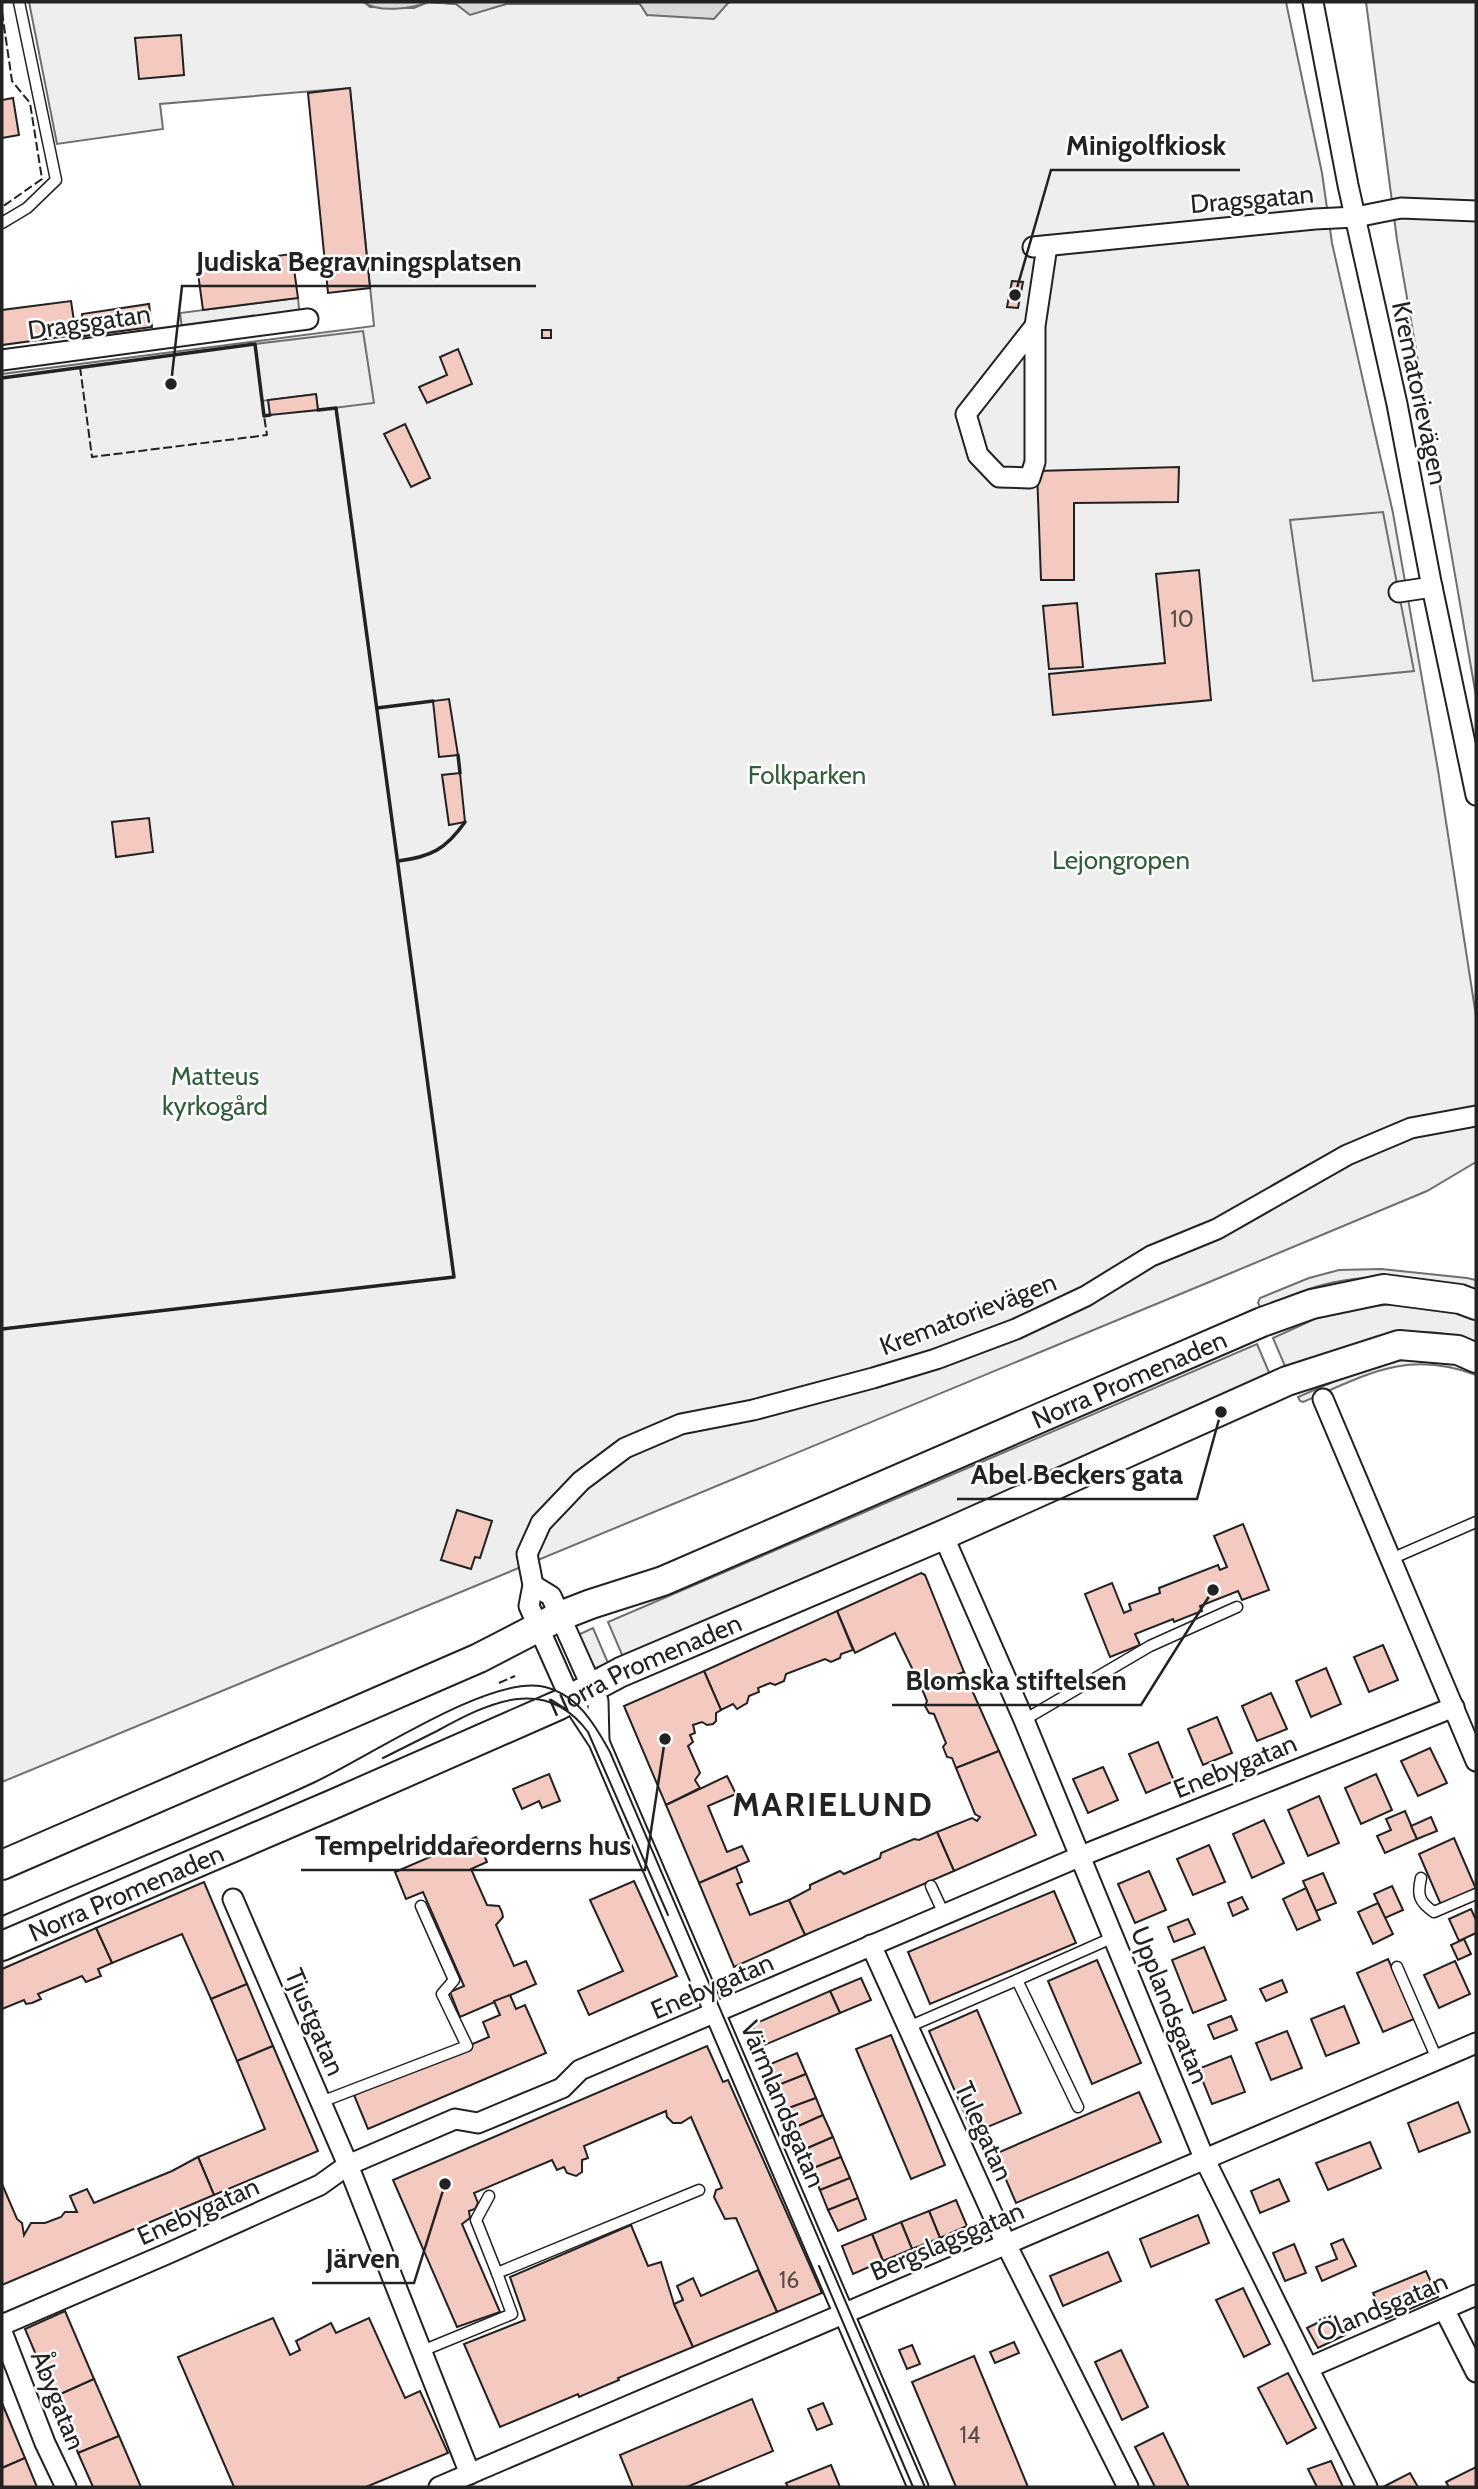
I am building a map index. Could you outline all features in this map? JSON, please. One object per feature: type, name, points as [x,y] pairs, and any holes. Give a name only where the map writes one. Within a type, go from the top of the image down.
[{"type":"main road","name":"Norra Promenaden","points":[[2,1865],[479,1658],[552,1630],[592,1604],[663,1581],[1290,1312],[1312,1304],[1384,1289],[1460,1299],[1476,1306]]},
{"type":"main road","name":"Norra Promenaden","points":[[2,1946],[225,1852],[1286,1381],[1399,1345],[1458,1350],[1476,1358]]},
{"type":"street","name":"Krematorievägen","points":[[1314,2],[1476,795]]},
{"type":"street","name":"Dragsgatan","points":[[1035,326],[1040,247],[1356,217],[1401,208],[1476,211]]},
{"type":"street","name":"Dragsgatan","points":[[2,360],[308,319]]},
{"type":"street","points":[[1035,326],[1035,461],[1030,478],[999,477],[978,456],[966,414],[1035,326]]},
{"type":"street","points":[[1399,592],[1432,587]]},
{"type":"street","name":"Krematorievägen","points":[[552,1630],[551,1596],[533,1585],[527,1554],[541,1523],[581,1481],[625,1448],[681,1424],[753,1410],[862,1381],[936,1359],[1016,1329],[1086,1296],[1151,1256],[1217,1228],[1347,1156],[1411,1128],[1476,1116]]},
{"type":"street","points":[[1323,1399],[1476,1760]]},
{"type":"street","name":"Upplandsgatan","points":[[943,1535],[1081,1856],[1204,2158],[1367,2487]]},
{"type":"street","name":"Värmlandsgatan","points":[[552,1630],[581,1692],[599,1742],[918,2487]]},
{"type":"street","name":"Enebygatan","points":[[2,2325],[320,2185],[348,2165],[456,2119],[478,2123],[562,2088],[580,2070],[871,1945],[1081,1856],[1454,1707]]},
{"type":"street","name":"Tjustgatan","points":[[233,1899],[348,2165],[470,2474]]},
{"type":"street","name":"Tulegatan","points":[[871,1945],[1006,2244],[1128,2487]]},
{"type":"street","name":"Bergslagsgatan","points":[[439,2487],[1476,2043]]},
{"type":"street","name":"Ölandsgatan","points":[[1308,2368],[1476,2295]]},
{"type":"street","points":[[1444,2309],[1476,2372]]},
{"type":"street","name":"Åbygatan","points":[[2,2332],[45,2443],[66,2487]]},
{"type":"lane","points":[[2,223],[27,208],[56,180],[19,2]]},
{"type":"lane","points":[[1391,1559],[1476,1522]]},
{"type":"lane","points":[[1024,1720],[1150,1646],[1237,1607]]},
{"type":"lane","points":[[1421,1878],[1418,1893],[1423,1904],[1434,1912],[1476,1894]]},
{"type":"lane","points":[[931,1886],[944,1914]]},
{"type":"lane","points":[[321,2102],[467,2046],[442,1994],[454,1980],[421,1906]]},
{"type":"lane","points":[[908,2027],[1114,1937]]},
{"type":"lane","points":[[1397,1966],[1437,2059]]},
{"type":"lane","points":[[1017,1980],[1078,2107]]},
{"type":"lane","points":[[497,2273],[699,2190]]},
{"type":"lane","points":[[422,2351],[512,2314],[476,2220],[489,2196]]},
{"type":"green space","name":"Folkparken","points":[[29,2],[364,2],[370,7],[414,8],[428,2],[456,4],[470,14],[506,4],[640,4],[647,15],[653,2],[1286,2],[1322,173],[1332,243],[1393,513],[1438,770],[1476,1016],[1476,1162],[1427,1191],[2,1782],[2,374],[374,326],[350,88],[160,104],[163,129],[57,144]]},
{"type":"green space","points":[[1366,2],[1476,2],[1476,696],[1397,240]]},
{"type":"green space","points":[[1381,1269],[1467,1278],[1476,1280],[1476,1290],[1412,1278],[1369,1278],[1326,1284],[1294,1294],[1261,1309],[1258,1303],[1260,1298],[1309,1278],[1339,1270]]},
{"type":"green space","points":[[1407,1303],[1476,1316],[1476,1342],[1427,1332],[1403,1333],[1356,1344],[1287,1371],[1273,1338],[1319,1317],[1374,1306]]},
{"type":"green space","points":[[1257,1344],[1271,1377],[623,1657],[608,1622]]},
{"type":"green space","points":[[1410,1358],[1439,1359],[1476,1369],[1476,1375],[1429,1364],[1408,1365],[1367,1375],[1303,1402],[1298,1397],[1367,1369]]},
{"type":"green space","points":[[593,1628],[608,1663],[596,1668],[592,1667],[579,1639],[580,1634]]},
{"type":"shaded area","points":[[364,2],[428,2],[395,9],[377,8]]},
{"type":"shaded area","points":[[430,2],[729,2],[714,19],[647,15],[640,4],[506,4],[470,15],[456,4]]},
{"type":"shaded area","points":[[298,298],[300,320],[183,336],[180,313]]},
{"type":"shaded area","points":[[363,331],[374,403],[318,410],[316,394],[262,401],[255,344]]},
{"type":"shaded area","points":[[1383,512],[1414,671],[1313,681],[1290,520]]},
{"type":"building","points":[[181,35],[184,75],[139,79],[135,38]]},
{"type":"building","points":[[350,88],[370,288],[328,293],[308,93]]},
{"type":"building","points":[[13,98],[19,135],[2,138],[2,100]]},
{"type":"building","points":[[292,254],[298,298],[203,310],[197,266]]},
{"type":"building","points":[[1012,281],[1023,282],[1018,308],[1007,307]]},
{"type":"building","points":[[71,301],[76,335],[2,345],[2,310]]},
{"type":"building","points":[[149,304],[152,327],[84,336],[82,314]]},
{"type":"building","points":[[542,330],[551,330],[551,338],[542,338]]},
{"type":"building","points":[[458,349],[472,384],[427,403],[419,387],[447,375],[440,357]]},
{"type":"building","points":[[316,394],[318,410],[270,415],[268,400]]},
{"type":"building","points":[[405,424],[430,478],[411,487],[384,434]]},
{"type":"building","points":[[1179,467],[1178,502],[1074,503],[1074,580],[1041,580],[1037,471]]},
{"type":"building","points":[[1199,570],[1211,700],[1053,715],[1049,674],[1165,663],[1156,574]]},
{"type":"building","points":[[1077,603],[1083,667],[1049,669],[1043,606]]},
{"type":"building","points":[[449,699],[458,755],[439,757],[433,701]]},
{"type":"building","points":[[460,773],[465,822],[449,825],[442,775]]},
{"type":"building","points":[[149,818],[153,852],[116,857],[112,822]]},
{"type":"building","points":[[457,1510],[492,1521],[480,1558],[475,1557],[471,1569],[441,1560]]},
{"type":"building","points":[[1243,1524],[1269,1590],[1242,1600],[1238,1591],[1200,1606],[1202,1611],[1135,1634],[1140,1645],[1110,1657],[1085,1594],[1112,1583],[1124,1613],[1131,1610],[1129,1604],[1160,1593],[1159,1588],[1218,1565],[1220,1570],[1227,1567],[1214,1536]]},
{"type":"building","points":[[921,1573],[925,1575],[964,1672],[922,1689],[895,1633],[855,1653],[837,1611]]},
{"type":"building","points":[[837,1611],[853,1650],[841,1654],[840,1658],[831,1662],[825,1659],[786,1674],[784,1681],[758,1688],[759,1692],[749,1696],[747,1703],[737,1709],[733,1704],[721,1710],[704,1671]]},
{"type":"building","points":[[1383,1645],[1398,1680],[1369,1692],[1354,1657]]},
{"type":"building","points":[[1326,1668],[1341,1704],[1311,1717],[1296,1681]]},
{"type":"building","points":[[704,1671],[721,1710],[716,1713],[716,1721],[713,1724],[702,1722],[693,1725],[695,1733],[690,1735],[693,1742],[688,1746],[700,1773],[695,1780],[700,1788],[666,1805],[624,1706]]},
{"type":"building","points":[[964,1672],[999,1751],[956,1768],[952,1758],[947,1757],[943,1747],[946,1743],[934,1714],[929,1713],[925,1706],[927,1701],[922,1689]]},
{"type":"building","points":[[1271,1693],[1287,1729],[1257,1741],[1242,1706]]},
{"type":"building","points":[[1217,1717],[1232,1753],[1203,1765],[1188,1729]]},
{"type":"building","points":[[1158,1742],[1174,1781],[1146,1793],[1129,1754]]},
{"type":"building","points":[[1430,1748],[1447,1783],[1418,1796],[1401,1761]]},
{"type":"building","points":[[999,1751],[1036,1835],[954,1871],[937,1832],[972,1818],[977,1821],[980,1817],[975,1814],[956,1768]]},
{"type":"building","points":[[1103,1767],[1118,1800],[1088,1813],[1073,1779]]},
{"type":"building","points":[[549,1774],[560,1801],[542,1808],[539,1801],[522,1809],[513,1789]]},
{"type":"building","points":[[1376,1774],[1392,1810],[1361,1824],[1345,1788]]},
{"type":"building","points":[[727,1776],[736,1794],[708,1806],[727,1852],[742,1846],[749,1861],[699,1883],[666,1805]]},
{"type":"building","points":[[1319,1796],[1339,1843],[1308,1856],[1288,1810]]},
{"type":"building","points":[[1405,1811],[1417,1839],[1385,1853],[1377,1836],[1391,1830],[1386,1819]]},
{"type":"building","points":[[1431,1817],[1437,1831],[1417,1839],[1411,1826]]},
{"type":"building","points":[[1264,1820],[1284,1863],[1252,1878],[1233,1834]]},
{"type":"building","points":[[937,1832],[954,1871],[805,1935],[789,1900],[810,1889],[810,1885],[840,1871],[844,1874],[880,1858],[881,1853]]},
{"type":"building","points":[[476,1837],[487,1862],[471,1869],[487,1905],[499,1906],[502,1912],[503,1917],[496,1925],[514,1966],[526,1961],[536,1984],[460,2017],[450,1992],[464,1986],[423,1892],[406,1899],[395,1872]]},
{"type":"building","points":[[1454,1838],[1476,1889],[1441,1905],[1419,1854]]},
{"type":"building","points":[[1209,1845],[1225,1882],[1193,1895],[1177,1859]]},
{"type":"building","points":[[736,1867],[742,1882],[737,1884],[750,1915],[789,1900],[805,1935],[734,1967],[699,1883]]},
{"type":"building","points":[[1149,1871],[1166,1910],[1135,1923],[1118,1884]]},
{"type":"building","points":[[1323,1873],[1336,1903],[1316,1911],[1303,1881]]},
{"type":"building","points":[[634,1881],[677,1976],[589,2015],[578,1991],[623,1971],[590,1900]]},
{"type":"building","points":[[204,1882],[247,1984],[211,1999],[182,1934],[112,1963],[96,1928]]},
{"type":"building","points":[[1392,1886],[1403,1910],[1385,1918],[1374,1894]]},
{"type":"building","points":[[1306,1888],[1320,1920],[1297,1930],[1283,1899]]},
{"type":"building","points":[[1054,1891],[1076,1943],[930,2004],[908,1952]]},
{"type":"building","points":[[1242,1897],[1248,1909],[1233,1916],[1228,1903]]},
{"type":"building","points":[[1378,1903],[1393,1934],[1373,1944],[1358,1912]]},
{"type":"building","points":[[1471,1909],[1476,1920],[1476,1933],[1459,1941],[1449,1919]]},
{"type":"building","points":[[1188,1919],[1195,1934],[1174,1942],[1168,1927]]},
{"type":"building","points":[[96,1928],[112,1963],[98,1969],[101,1976],[86,1982],[82,1976],[38,1994],[41,1999],[32,2003],[26,2004],[24,2000],[2,2009],[2,1969]]},
{"type":"building","points":[[1464,1939],[1471,1954],[1458,1960],[1451,1945]]},
{"type":"building","points":[[1204,1947],[1226,2000],[1193,2013],[1172,1960]]},
{"type":"building","points":[[1388,1959],[1414,2019],[1383,2032],[1357,1973]]},
{"type":"building","points":[[1097,1960],[1141,2063],[1092,2084],[1048,1981]]},
{"type":"building","points":[[1455,1961],[1470,1994],[1439,2008],[1424,1975]]},
{"type":"building","points":[[861,1978],[871,2000],[840,2013],[830,1991]]},
{"type":"building","points":[[1282,1980],[1287,1992],[1266,2001],[1260,1989]]},
{"type":"building","points":[[247,1984],[273,2046],[237,2061],[211,1999]]},
{"type":"building","points":[[830,1991],[840,2013],[762,2046],[752,2025]]},
{"type":"building","points":[[510,1995],[516,2009],[525,2005],[546,2053],[368,2129],[354,2095],[489,2037],[483,2022],[500,2015],[494,2001]]},
{"type":"building","points":[[1344,2006],[1359,2043],[1326,2056],[1311,2019]]},
{"type":"building","points":[[977,2010],[1021,2113],[973,2133],[929,2031]]},
{"type":"building","points":[[1231,2016],[1237,2030],[1214,2039],[1208,2025]]},
{"type":"building","points":[[1287,2031],[1302,2068],[1271,2080],[1256,2043]]},
{"type":"building","points":[[891,2035],[945,2165],[911,2179],[856,2049]]},
{"type":"building","points":[[273,2046],[318,2151],[214,2195],[198,2157],[265,2129],[237,2061]]},
{"type":"building","points":[[707,2046],[723,2082],[728,2080],[822,2293],[777,2312],[736,2218],[725,2219],[714,2197],[716,2190],[722,2188],[691,2117],[681,2123],[673,2123],[667,2117],[666,2111],[584,2146],[588,2158],[582,2160],[582,2172],[576,2176],[567,2173],[564,2167],[557,2170],[552,2160],[474,2193],[478,2203],[475,2209],[469,2211],[470,2218],[462,2224],[500,2312],[457,2327],[393,2180]]},
{"type":"building","points":[[797,2053],[806,2074],[776,2086],[768,2065]]},
{"type":"building","points":[[1231,2056],[1245,2092],[1212,2104],[1198,2069]]},
{"type":"building","points":[[806,2074],[816,2098],[786,2109],[776,2086]]},
{"type":"building","points":[[1139,2092],[1161,2142],[1016,2203],[995,2154]]},
{"type":"building","points":[[816,2098],[823,2115],[794,2128],[786,2109]]},
{"type":"building","points":[[1458,2102],[1470,2132],[1419,2152],[1408,2123]]},
{"type":"building","points":[[823,2115],[833,2137],[803,2150],[794,2128]]},
{"type":"building","points":[[833,2137],[841,2157],[811,2169],[803,2150]]},
{"type":"building","points":[[1370,2142],[1381,2168],[1328,2190],[1316,2163]]},
{"type":"building","points":[[198,2157],[214,2195],[2,2285],[2,2184],[17,2219],[22,2223],[24,2235],[31,2223],[45,2223],[61,2217],[65,2212],[77,2212],[70,2196],[87,2189],[94,2203],[172,2171]]},
{"type":"building","points":[[841,2157],[850,2178],[820,2190],[811,2169]]},
{"type":"building","points":[[850,2178],[858,2198],[828,2210],[820,2190]]},
{"type":"building","points":[[1279,2179],[1289,2201],[1260,2213],[1251,2191]]},
{"type":"building","points":[[858,2198],[866,2219],[838,2231],[828,2210]]},
{"type":"building","points":[[956,2200],[967,2226],[940,2238],[929,2211]]},
{"type":"building","points":[[929,2211],[940,2238],[912,2249],[901,2222]]},
{"type":"building","points":[[1198,2215],[1209,2243],[1151,2267],[1140,2239]]},
{"type":"building","points":[[901,2222],[912,2249],[883,2261],[872,2234]]},
{"type":"building","points":[[631,2225],[648,2266],[661,2262],[674,2304],[693,2347],[579,2397],[578,2394],[500,2427],[464,2344],[525,2320],[510,2277]]},
{"type":"building","points":[[872,2234],[883,2261],[853,2274],[842,2246]]},
{"type":"building","points":[[1343,2239],[1356,2266],[1322,2281],[1316,2267],[1337,2259],[1331,2244]]},
{"type":"building","points":[[1294,2244],[1306,2273],[1285,2281],[1273,2253]]},
{"type":"building","points":[[1108,2252],[1121,2281],[1063,2306],[1050,2276]]},
{"type":"building","points":[[758,2270],[777,2312],[693,2347],[674,2304],[683,2300],[677,2286],[693,2278],[701,2296]]},
{"type":"building","points":[[1426,2271],[1438,2297],[1386,2319],[1373,2293]]},
{"type":"building","points":[[1243,2288],[1270,2344],[1244,2357],[1216,2300]]},
{"type":"building","points":[[65,2311],[94,2379],[54,2397],[25,2329]]},
{"type":"building","points":[[1335,2314],[1345,2335],[1318,2348],[1307,2328]]},
{"type":"building","points":[[273,2318],[290,2355],[300,2350],[296,2341],[331,2323],[336,2333],[369,2318],[405,2398],[420,2391],[448,2453],[366,2487],[234,2487],[178,2357]]},
{"type":"building","points":[[1014,2342],[1019,2353],[995,2363],[990,2352]]},
{"type":"building","points":[[912,2345],[920,2364],[907,2369],[899,2350]]},
{"type":"building","points":[[1121,2350],[1148,2407],[1122,2420],[1095,2362]]},
{"type":"building","points":[[974,2356],[1028,2487],[956,2487],[912,2382]]},
{"type":"building","points":[[1288,2373],[1316,2428],[1287,2444],[1258,2388]]},
{"type":"building","points":[[94,2379],[119,2436],[78,2453],[54,2397]]},
{"type":"building","points":[[752,2399],[773,2451],[687,2487],[633,2487],[620,2455]]},
{"type":"building","points":[[2,2403],[25,2458],[2,2468]]},
{"type":"building","points":[[823,2403],[832,2424],[817,2430],[808,2409]]},
{"type":"building","points":[[1163,2433],[1189,2487],[1155,2487],[1135,2447]]},
{"type":"building","points":[[119,2436],[141,2487],[93,2487],[78,2453]]},
{"type":"building","points":[[25,2458],[37,2487],[2,2487],[2,2468]]},
{"type":"building","points":[[1331,2461],[1343,2487],[1317,2487],[1308,2469]]},
{"type":"building","points":[[831,2465],[840,2487],[788,2487],[786,2483]]},
{"type":"building","points":[[1476,2467],[1476,2487],[1449,2487],[1446,2482]]},
{"type":"building","points":[[1410,2473],[1418,2487],[1383,2487]]},
{"type":"tram line","points":[[2,1916],[313,1783],[426,1722],[489,1694],[517,1687],[540,1686],[564,1695],[582,1710],[610,1752],[925,2487]]},
{"type":"tram line","points":[[383,1758],[476,1711],[496,1704],[516,1699],[553,1703],[571,1714],[588,1732],[668,1915]]},
{"type":"tram line","points":[[819,2266],[913,2487]]},
{"type":"fence","points":[[2,12],[12,81],[30,103],[42,179],[2,207]]},
{"type":"fence","points":[[80,367],[92,457],[267,435],[264,416]]},
{"type":"fence","points":[[499,1683],[515,1676]]},
{"type":"wall","points":[[2,378],[255,344],[264,416],[270,415]]},
{"type":"wall","points":[[2,1329],[454,1277],[336,408],[318,410]]},
{"type":"wall","points":[[377,708],[433,701]]},
{"type":"wall","points":[[458,755],[460,773]]},
{"type":"wall","points":[[398,861],[420,857],[437,850],[451,839],[465,822]]},
{"type":"place","name":"Minigolfkiosk","points":[[1015,295]]},
{"type":"place","name":"Judiska Begravningsplatsen","points":[[171,384]]},
{"type":"place","name":"Abel Beckers gata","points":[[1221,1412]]},
{"type":"place","name":"Blomska stiftelsen","points":[[1213,1590]]},
{"type":"place","name":"Tempelriddareorderns hus","points":[[665,1739]]},
{"type":"place","name":"Järven","points":[[445,2184]]},
{"type":"district","name":"MARIELUND","points":[[833,1804]]},
{"type":"park label","name":"Lejongropen","points":[[1121,860]]},
{"type":"park label","name":"Matteus kyrkogård","points":[[215,1091]]}]
